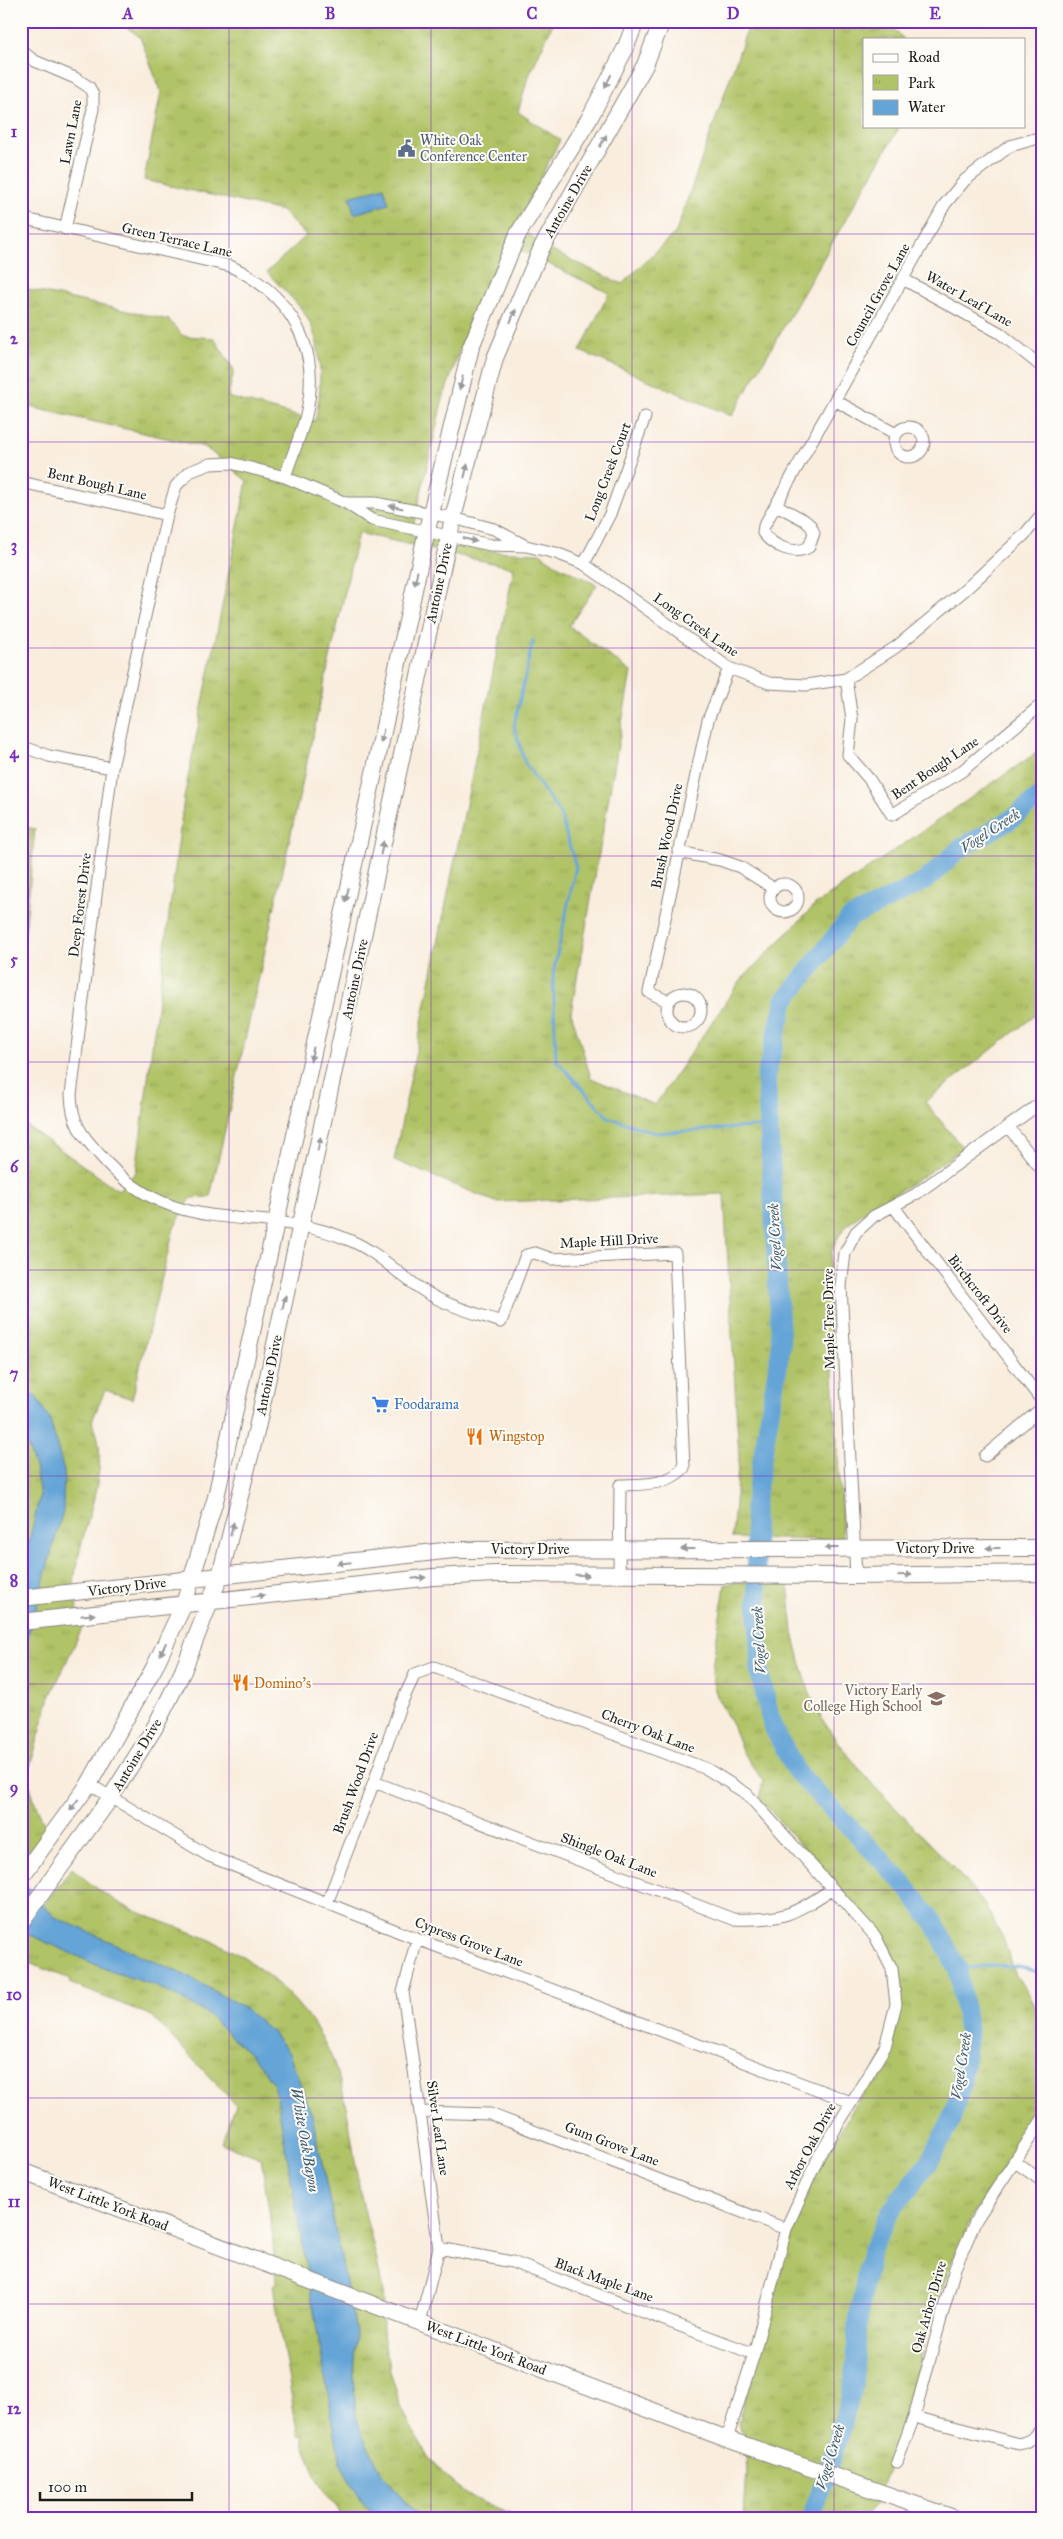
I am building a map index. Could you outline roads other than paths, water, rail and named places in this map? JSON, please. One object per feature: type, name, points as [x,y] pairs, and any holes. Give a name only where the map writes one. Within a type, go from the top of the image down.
[{"type":"main road","name":"Antoine Drive","points":[[21,1877],[88,1784],[154,1668],[184,1604],[216,1497],[426,530],[471,347],[501,279],[518,234],[589,119],[625,48],[636,21]]},
{"type":"main road","name":"Antoine Drive","points":[[21,1922],[111,1797],[157,1722],[183,1671],[220,1576],[257,1428],[450,535],[495,358],[542,247],[645,65],[662,21]]},
{"type":"main road","points":[[625,48],[645,65]]},
{"type":"main road","points":[[518,234],[542,247]]},
{"type":"main road","points":[[471,347],[495,358]]},
{"type":"main road","points":[[395,672],[419,677]]},
{"type":"main road","points":[[363,821],[387,826]]},
{"type":"main road","points":[[319,1021],[345,1027]]},
{"type":"main road","points":[[244,1366],[270,1367]]},
{"type":"main road","name":"Victory Drive","points":[[21,1598],[453,1550],[496,1548],[1042,1548]]},
{"type":"main road","points":[[370,1560],[376,1583]]},
{"type":"main road","name":"Victory Drive","points":[[21,1622],[434,1577],[496,1574],[856,1576],[1042,1572]]},
{"type":"main road","name":"West Little York Road","points":[[21,2171],[727,2439],[954,2518]]},
{"type":"street","name":"Lawn Lane","points":[[21,51],[35,61],[75,78],[89,87],[93,95],[93,109],[65,229]]},
{"type":"street","name":"Council Grove Lane","points":[[776,505],[811,526],[814,533],[809,547],[796,551],[786,549],[767,538],[763,533],[764,526],[776,505],[836,401],[945,204],[965,180],[1010,146],[1042,137]]},
{"type":"street","name":"Green Terrace Lane","points":[[21,218],[230,266],[266,287],[286,308],[298,328],[307,351],[310,371],[307,410],[285,476]]},
{"type":"street","name":"Water Leaf Lane","points":[[903,279],[1000,333],[1042,367]]},
{"type":"street","points":[[836,401],[896,434]]},
{"type":"street","name":"Long Creek Court","points":[[584,564],[610,514],[645,417]]},
{"type":"street","name":"Long Creek Lane","points":[[219,463],[247,466],[285,476],[346,503],[372,520],[491,545],[526,546],[556,553],[584,564],[729,668],[769,682],[806,684],[846,678],[896,647],[966,589],[1025,534],[1042,514]]},
{"type":"street","name":"Deep Forest Drive","points":[[219,463],[197,467],[181,479],[172,496],[167,515],[112,768],[71,1095],[72,1115],[91,1145],[116,1174],[135,1189],[164,1203],[206,1216],[301,1226]]},
{"type":"street","name":"Bent Bough Lane","points":[[21,482],[167,515]]},
{"type":"street","name":"Long Creek Lane","points":[[346,503],[375,503],[454,518],[494,529],[526,546]]},
{"type":"street","name":"Brush Wood Drive","points":[[668,1002],[649,992],[708,720],[729,668]]},
{"type":"street","name":"Bent Bough Lane","points":[[846,678],[852,718],[848,755],[869,779],[892,815],[962,771],[1042,704]]},
{"type":"street","points":[[21,746],[49,756],[112,768]]},
{"type":"street","points":[[678,852],[720,860],[740,868],[773,888]]},
{"type":"street","name":"Maple Tree Drive","points":[[856,1576],[841,1286],[845,1253],[856,1232],[874,1216],[916,1194],[1009,1128],[1042,1102]]},
{"type":"street","points":[[1009,1128],[1042,1170]]},
{"type":"street","name":"Birchcroft Drive","points":[[894,1206],[1042,1401]]},
{"type":"street","name":"Maple Hill Drive","points":[[301,1226],[350,1240],[425,1292],[451,1305],[501,1322],[526,1256],[535,1253],[552,1259],[675,1253],[684,1468],[675,1477],[657,1483],[620,1485],[620,1576]]},
{"type":"street","points":[[985,1456],[1042,1408]]},
{"type":"street","name":"Cherry Oak Lane","points":[[415,1674],[434,1667],[707,1769],[747,1794],[832,1889]]},
{"type":"street","name":"Brush Wood Drive","points":[[327,1903],[374,1782],[400,1706],[415,1674]]},
{"type":"street","name":"Shingle Oak Lane","points":[[374,1782],[733,1919],[765,1920],[796,1912],[832,1889]]},
{"type":"street","name":"Cypress Grove Lane","points":[[88,1784],[209,1856],[418,1938],[850,2102]]},
{"type":"street","name":"Arbor Oak Drive","points":[[727,2439],[754,2354],[786,2229],[819,2156],[885,2047],[896,2004],[892,1969],[874,1936],[832,1889]]},
{"type":"street","name":"Silver Leaf Lane","points":[[418,1938],[403,1992],[422,2112],[439,2248],[420,2322]]},
{"type":"street","name":"Gum Grove Lane","points":[[422,2112],[490,2114],[786,2229]]},
{"type":"street","name":"Oak Arbor Drive","points":[[897,2462],[914,2417],[955,2268],[976,2220],[1042,2120]]},
{"type":"street","points":[[1014,2161],[1042,2181]]},
{"type":"street","name":"Black Maple Lane","points":[[439,2248],[512,2262],[754,2354]]},
{"type":"street","points":[[914,2417],[1019,2444],[1030,2441],[1039,2433],[1042,2426]]},
{"type":"water","points":[[384,187],[389,204],[354,214],[350,197]]},
{"type":"water","points":[[21,1383],[37,1398],[50,1420],[64,1471],[63,1511],[21,1661],[21,1574],[40,1496],[35,1467],[21,1428]]},
{"type":"water","name":"White Oak Bayou","points":[[21,1880],[55,1917],[185,1975],[243,2007],[270,2030],[289,2053],[313,2118],[356,2332],[353,2376],[356,2415],[361,2433],[382,2472],[409,2507],[423,2518],[376,2518],[364,2504],[340,2463],[274,2085],[258,2062],[205,2012],[156,1986],[110,1971],[21,1931]]},
{"type":"waterway","points":[[533,640],[514,726],[525,763],[560,814],[576,867],[553,973],[556,1060],[608,1117],[655,1133],[769,1126]]},
{"type":"waterway","name":"Vogel Creek","points":[[811,2518],[838,2440],[853,2387],[859,2313],[871,2250],[891,2211],[929,2162],[949,2125],[961,2089],[968,2031],[958,1970],[935,1924],[903,1883],[796,1771],[772,1725],[760,1674],[754,1508],[781,1346],[766,1076],[785,1000],[850,918],[925,881],[961,848],[1010,820],[1042,795]]},
{"type":"waterway","points":[[958,1970],[1000,1965],[1021,1967],[1042,1974]]},
{"type":"place","name":"White Oak Conference Center","points":[[406,148]]},
{"type":"place","name":"Foodarama","points":[[380,1404]]},
{"type":"place","name":"Wingstop","points":[[475,1436]]},
{"type":"place","name":"Domino's","points":[[240,1683]]},
{"type":"place","name":"Victory Early College High School","points":[[936,1698]]}]
